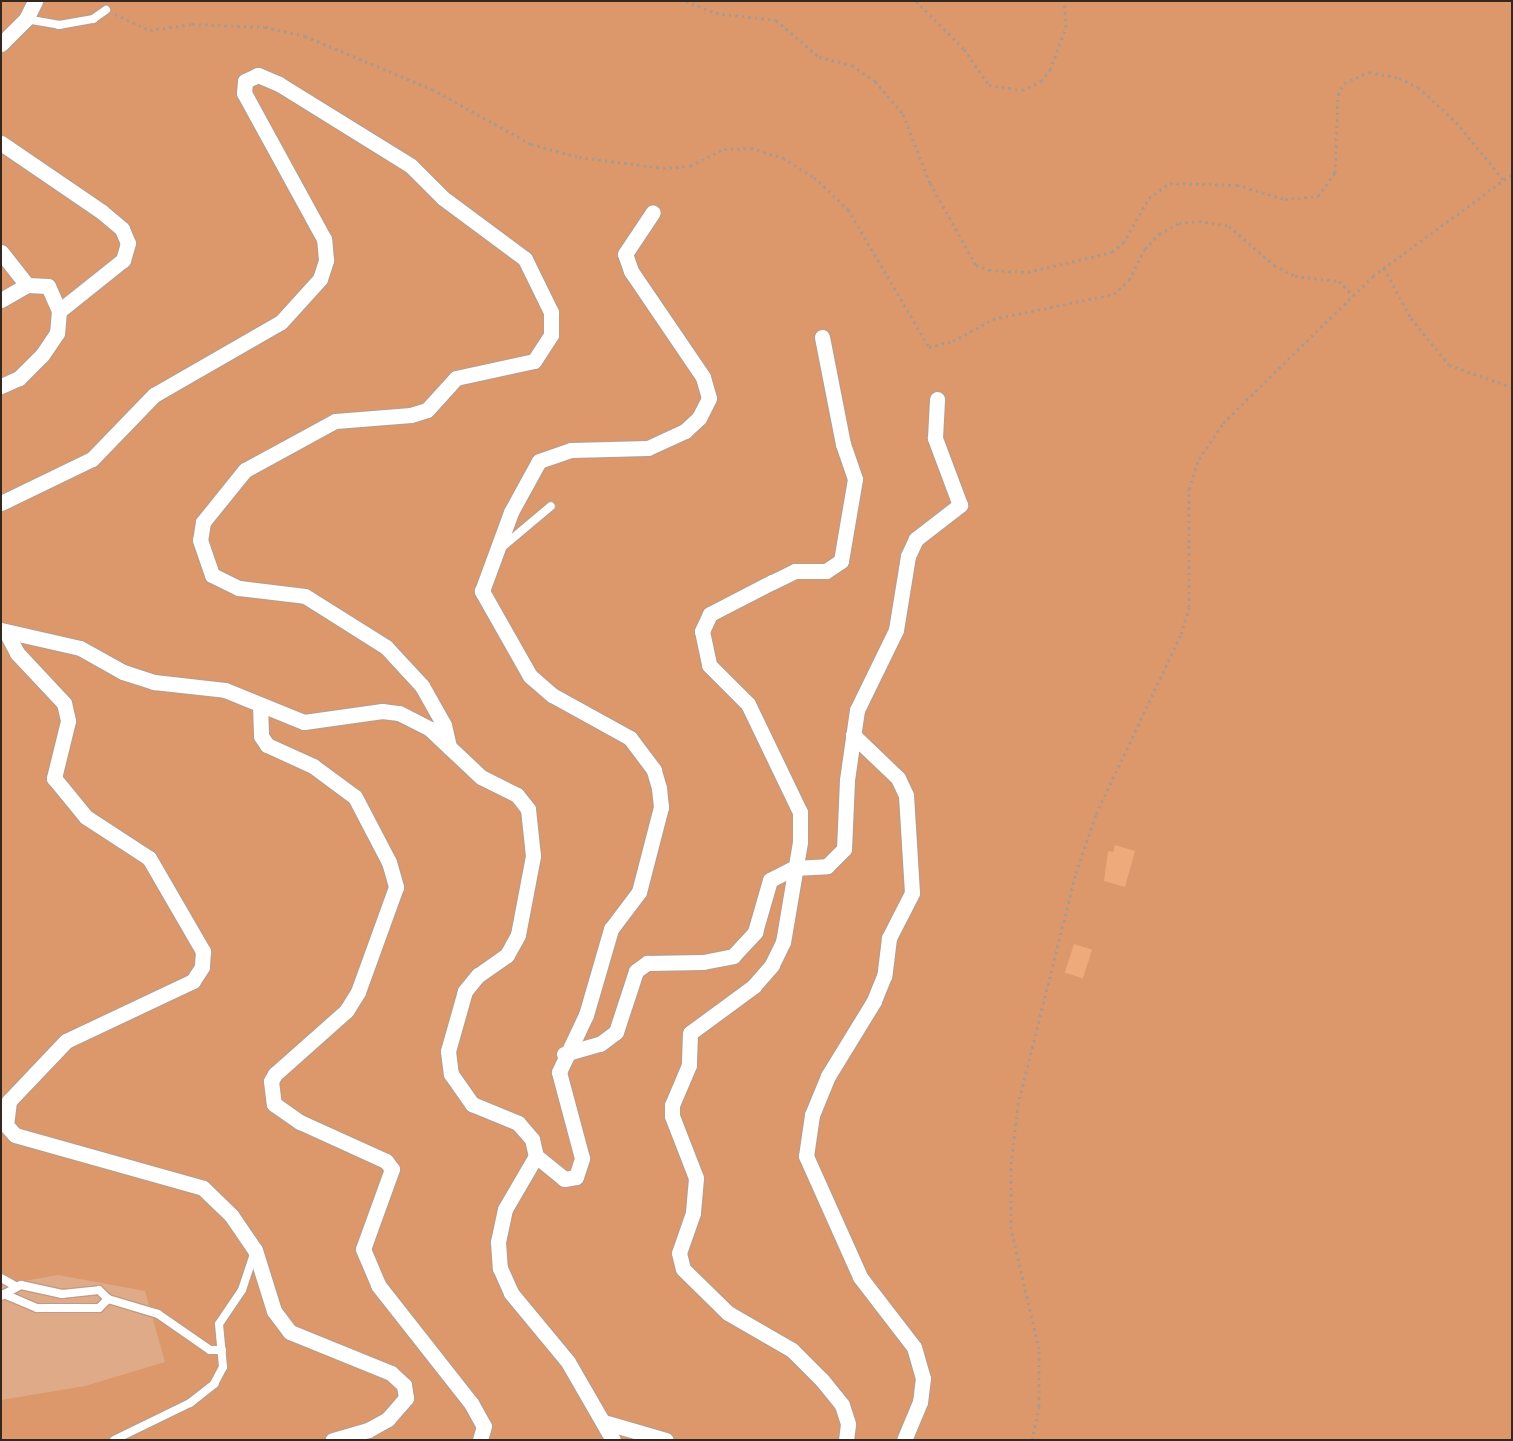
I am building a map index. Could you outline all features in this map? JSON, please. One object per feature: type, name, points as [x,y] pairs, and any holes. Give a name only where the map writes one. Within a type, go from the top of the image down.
[{"type":"street","points":[[1,44],[26,19],[36,1]]},
{"type":"street","points":[[1,503],[92,459],[154,395],[282,322],[320,279],[326,260],[324,240],[244,92],[246,80],[258,76],[279,84],[411,166],[443,198],[525,259],[551,312],[551,335],[534,361],[456,378],[427,410],[411,415],[335,422],[245,470],[203,522],[200,540],[212,575],[239,588],[305,596],[386,647],[422,686],[444,726],[449,747]]},
{"type":"street","points":[[1,143],[102,212],[122,229],[128,243],[122,260],[59,312]]},
{"type":"street","points":[[4,631],[80,648],[122,672],[154,682],[224,690],[304,722],[382,711],[399,713],[430,729],[481,777],[517,795],[528,810],[533,835],[518,935],[507,955],[478,975],[465,991],[448,1051],[451,1074],[472,1104],[518,1123],[532,1139],[536,1156],[564,1179],[576,1177],[582,1158],[560,1086],[564,1054],[586,1015],[611,929],[639,892],[661,806],[659,788],[654,770],[630,738],[552,695],[530,676],[482,591],[527,477],[539,460],[571,450],[648,448],[685,430],[699,418],[709,398],[703,377],[636,279],[625,254],[653,212]]},
{"type":"street","points":[[1,252],[27,285]]},
{"type":"street","points":[[1,300],[27,285],[48,286],[59,312],[57,333],[42,354],[19,378],[1,386]]},
{"type":"street","points":[[822,337],[843,444],[855,479],[842,561],[826,570],[795,570],[710,614],[702,631],[709,665],[748,704],[788,780],[800,812],[783,942],[772,965],[754,986],[690,1033],[689,1065],[672,1105],[696,1178],[693,1213],[679,1254],[683,1269],[728,1313],[792,1350],[822,1380],[842,1405],[848,1424],[846,1440]]},
{"type":"street","points":[[564,1054],[600,1044],[616,1032],[636,971],[647,963],[703,962],[733,956],[746,947],[755,932],[770,880],[794,868],[827,866],[844,848],[853,734],[866,686],[896,630],[908,556],[916,539],[960,505],[935,438],[937,399]]},
{"type":"street","points":[[4,631],[17,653],[64,703],[68,721],[54,778],[86,817],[149,858],[203,951],[202,967],[194,981],[66,1041],[9,1101],[6,1125],[15,1135],[203,1188],[232,1215],[255,1250],[274,1311],[290,1332],[391,1373],[404,1385],[406,1398],[388,1418],[368,1430],[332,1440]]},
{"type":"street","points":[[260,705],[261,736],[268,745],[313,766],[355,797],[389,862],[396,887],[358,992],[346,1011],[275,1074],[271,1081],[274,1104],[300,1122],[386,1161],[392,1169],[363,1249],[378,1285],[471,1403],[484,1426],[480,1440]]},
{"type":"street","points":[[853,734],[898,778],[906,795],[912,893],[889,938],[884,976],[874,1001],[828,1076],[812,1115],[806,1156],[860,1277],[914,1347],[923,1378],[920,1402],[904,1440]]},
{"type":"street","points":[[536,1156],[504,1209],[498,1242],[500,1268],[511,1293],[568,1362],[607,1423],[613,1440]]},
{"type":"street","points":[[607,1423],[666,1440]]},
{"type":"lane","points":[[26,19],[59,25],[93,19],[106,10]]},
{"type":"lane","points":[[496,552],[551,506]]},
{"type":"lane","points":[[114,1440],[190,1403],[214,1384],[223,1368],[219,1324],[242,1290],[255,1250]]},
{"type":"lane","points":[[1,1278],[18,1287],[62,1294],[99,1290],[108,1300],[158,1314],[210,1350],[222,1350]]},
{"type":"lane","points":[[2,1295],[18,1287]]},
{"type":"lane","points":[[2,1295],[37,1308],[99,1308],[108,1300]]},
{"type":"path","points":[[686,1],[716,13],[776,20],[820,57],[852,65],[875,81],[902,114],[930,183],[976,265],[989,270],[1035,271],[1112,252],[1122,243],[1149,198],[1170,183],[1237,185],[1285,199],[1318,196],[1335,173],[1338,95],[1344,84],[1369,72],[1399,78],[1418,88],[1456,122],[1503,179]]},
{"type":"path","points":[[916,1],[964,50],[989,84],[1022,90],[1041,80],[1050,70],[1066,27],[1064,1]]},
{"type":"path","points":[[106,10],[150,30],[192,24],[265,27],[305,36],[432,88],[531,144],[579,157],[663,168],[690,166],[724,149],[751,148],[784,158],[814,177],[848,209],[929,347],[953,341],[993,319],[1114,294],[1129,280],[1145,249],[1159,234],[1179,223],[1199,221],[1229,226],[1274,265],[1295,276],[1339,281],[1352,295]]},
{"type":"path","points":[[1032,1440],[1039,1406],[1039,1349],[1011,1229],[1011,1164],[1018,1105],[1076,873],[1120,759],[1181,634],[1189,607],[1189,489],[1199,459],[1223,423],[1352,295],[1384,268],[1512,174]]},
{"type":"path","points":[[1384,268],[1410,318],[1449,365],[1512,387]]},
{"type":"shaded area","points":[[1,1],[1512,1],[1512,1440],[1,1440],[1,1400],[85,1386],[165,1362],[145,1291],[58,1275],[1,1285]]},
{"type":"shaded area","points":[[1,1038],[273,1387],[1,1440]]},
{"type":"building","points":[[1115,845],[1135,851],[1125,887],[1104,881],[1108,851],[1113,852]]},
{"type":"building","points":[[1074,944],[1092,950],[1083,978],[1065,973]]}]
